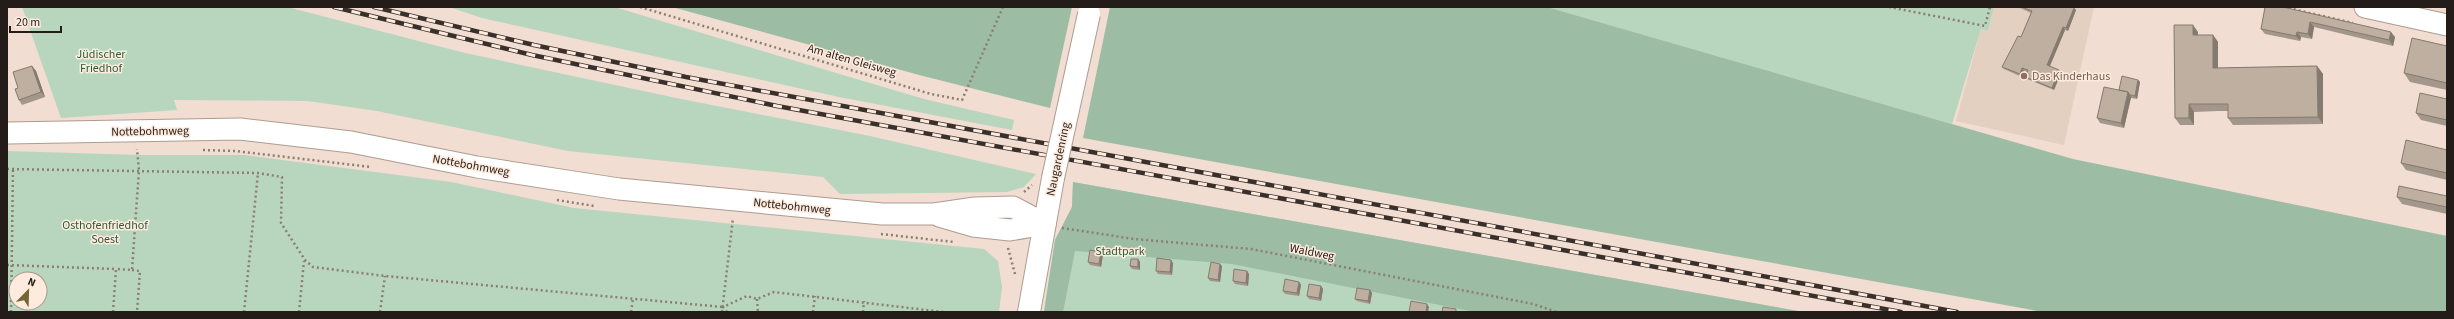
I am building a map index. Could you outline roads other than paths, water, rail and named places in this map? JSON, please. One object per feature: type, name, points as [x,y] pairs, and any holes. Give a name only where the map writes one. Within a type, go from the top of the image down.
[{"type":"main road","name":"Naugardenring","points":[[1029,312],[1053,226],[1053,178],[1089,11]]},
{"type":"street","points":[[2365,7],[2447,25]]},
{"type":"street","name":"Nottebohmweg","points":[[7,133],[240,129],[351,142],[477,167],[619,188],[838,211],[934,214],[975,208],[1013,207],[1053,226]]},
{"type":"railway","points":[[334,7],[532,55],[777,106],[1901,312]]},
{"type":"railway","points":[[374,7],[534,45],[686,77],[1957,312]]},
{"type":"place","name":"Das Kinderhaus","points":[[2024,76]]},
{"type":"park label","name":"Jüdischer Friedhof","points":[[101,61]]},
{"type":"park label","name":"Osthofenfriedhof Soest","points":[[105,232]]},
{"type":"park label","name":"Stadtpark","points":[[1120,251]]}]
